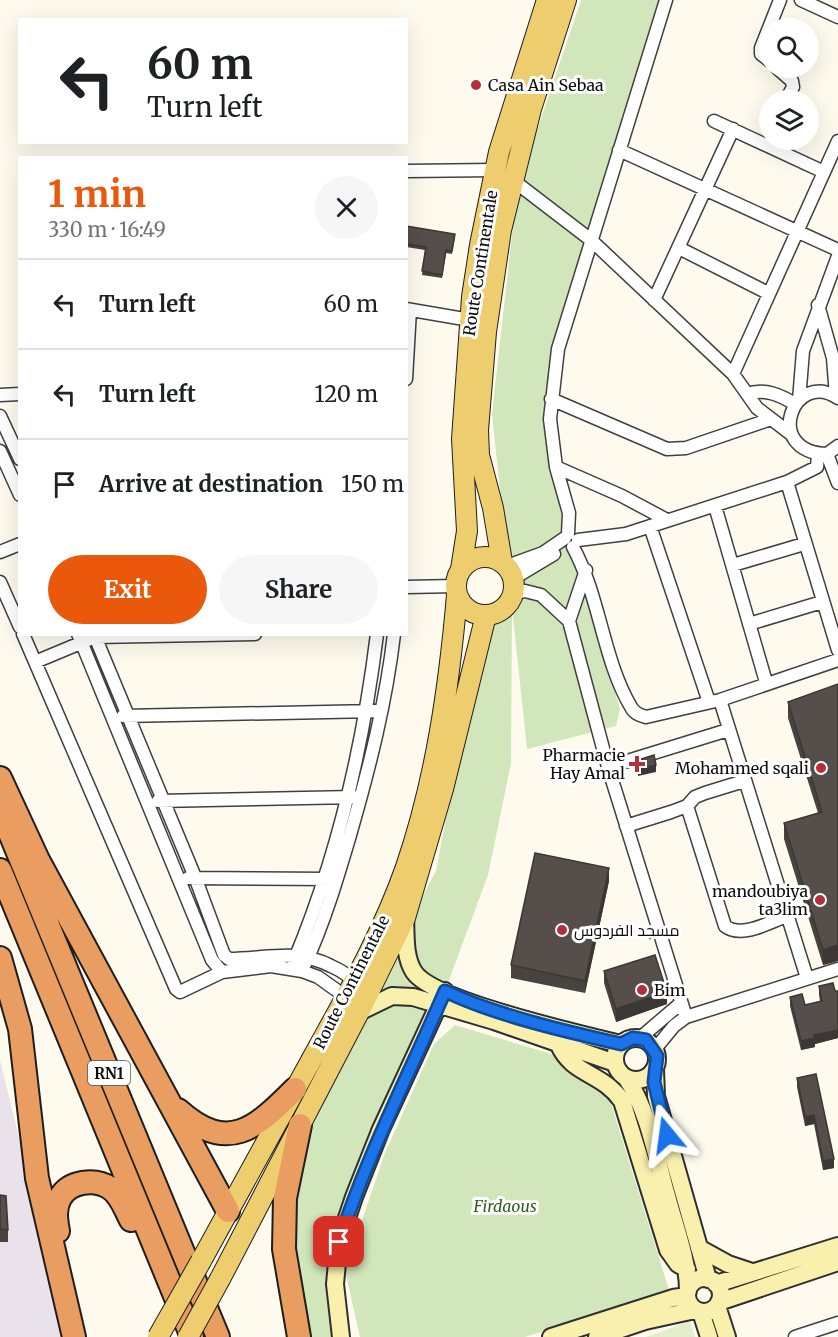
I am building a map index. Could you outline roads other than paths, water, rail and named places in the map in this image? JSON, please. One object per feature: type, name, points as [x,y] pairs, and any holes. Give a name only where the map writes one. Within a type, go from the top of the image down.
[{"type":"highway","points":[[0,778],[38,860],[228,1211]]},
{"type":"highway","name":"RN1","points":[[0,809],[218,1337]]},
{"type":"highway","name":"RN1","points":[[0,870],[154,1243],[190,1337]]},
{"type":"highway","points":[[0,958],[20,1029],[39,1187],[74,1337]]},
{"type":"highway","points":[[171,1104],[192,1123],[205,1129],[235,1132],[249,1130],[262,1122],[295,1089]]},
{"type":"highway","points":[[298,1337],[284,1249],[285,1198],[300,1125]]},
{"type":"highway","points":[[86,1337],[58,1230],[57,1205],[63,1193],[75,1185],[88,1182],[109,1187],[118,1197],[143,1237],[154,1243]]},
{"type":"main road","name":"Route Continentale","points":[[158,1337],[350,989],[394,898],[417,830],[436,757],[466,531],[462,439],[470,320],[480,245],[495,171],[547,0]]},
{"type":"main road","name":"Route Continentale","points":[[509,575],[479,455],[478,430],[486,332],[501,230],[531,109],[566,0]]},
{"type":"main road","points":[[494,557],[509,575],[501,610],[486,615],[468,610],[458,584],[476,558],[494,557]]},
{"type":"main road","name":"Route Continentale","points":[[190,1337],[359,1012],[405,918],[443,789],[486,615]]},
{"type":"street","points":[[666,0],[563,326],[550,418],[556,467],[568,513],[570,541],[586,570],[617,675],[634,712],[646,717],[714,701],[838,660]]},
{"type":"street","points":[[773,18],[780,0]]},
{"type":"street","points":[[801,0],[838,17]]},
{"type":"street","points":[[714,121],[759,137]]},
{"type":"street","points":[[654,300],[733,129]]},
{"type":"street","points":[[733,374],[838,141]]},
{"type":"street","points":[[619,150],[838,250]]},
{"type":"street","points":[[786,150],[824,172]]},
{"type":"street","points":[[408,171],[495,171]]},
{"type":"street","points":[[514,181],[591,240],[733,374],[757,408],[791,434],[802,447],[823,454],[838,483]]},
{"type":"street","points":[[679,248],[768,293]]},
{"type":"street","points":[[791,434],[790,416],[797,402],[803,351],[818,305],[838,256]]},
{"type":"street","points":[[747,394],[757,390],[797,402],[817,392],[837,397],[833,358],[818,305]]},
{"type":"street","points":[[408,310],[470,320]]},
{"type":"street","points":[[0,396],[18,394]]},
{"type":"street","points":[[551,399],[667,449],[687,448],[771,419]]},
{"type":"street","points":[[0,416],[18,455]]},
{"type":"street","points":[[686,1017],[608,767],[569,621],[541,595],[525,591],[509,575],[570,541],[615,536],[787,482],[818,467],[823,454],[838,446]]},
{"type":"street","points":[[0,451],[16,478]]},
{"type":"street","points":[[556,467],[622,496],[668,520]]},
{"type":"street","points":[[787,482],[838,650]]},
{"type":"street","points":[[715,506],[766,682]]},
{"type":"street","points":[[650,526],[714,701],[728,730],[807,978]]},
{"type":"street","points":[[733,565],[804,544]]},
{"type":"street","points":[[0,552],[18,545]]},
{"type":"street","points":[[569,621],[586,570]]},
{"type":"street","points":[[0,582],[18,622]]},
{"type":"street","points":[[408,587],[458,584]]},
{"type":"street","points":[[749,624],[822,602]]},
{"type":"street","points":[[24,636],[176,989],[180,992],[222,972],[271,966],[296,969],[350,989]]},
{"type":"street","points":[[35,662],[80,638],[95,636],[164,800],[224,955],[229,959],[302,956],[340,971],[350,989]]},
{"type":"street","points":[[355,797],[377,636]]},
{"type":"street","points":[[296,969],[331,879],[382,711],[394,636]]},
{"type":"street","points":[[80,638],[181,879],[212,960],[222,972]]},
{"type":"street","points":[[112,717],[382,711]]},
{"type":"street","points":[[608,767],[728,730]]},
{"type":"street","points":[[626,826],[687,806],[695,797],[744,781]]},
{"type":"street","points":[[148,802],[355,797]]},
{"type":"street","points":[[687,806],[725,926],[734,931],[749,930],[787,916]]},
{"type":"street","points":[[181,879],[195,877],[331,879]]},
{"type":"street","points":[[405,918],[407,953],[414,973],[442,998],[494,1021],[615,1063],[627,1078],[639,1100],[687,1269],[693,1302],[709,1337]]},
{"type":"street","points":[[222,972],[229,959]]},
{"type":"street","points":[[727,1337],[718,1304],[720,1293],[712,1282],[699,1248],[656,1096],[655,1049],[674,1026],[686,1017],[838,969]]},
{"type":"street","points":[[359,1012],[382,1000],[400,995],[442,998],[621,1044]]},
{"type":"street","points":[[341,1337],[335,1284],[339,1242],[381,1129],[442,998]]},
{"type":"street","points":[[615,1063],[615,1056],[621,1044],[626,1040],[640,1038],[681,1003]]},
{"type":"street","points":[[640,1038],[655,1049]]},
{"type":"street","points":[[558,1043],[567,1061],[611,1086],[622,1101],[668,1250],[672,1258],[687,1269]]},
{"type":"street","points":[[627,1078],[646,1078],[656,1069]]},
{"type":"street","points":[[693,1302],[694,1281],[712,1282],[838,1246]]},
{"type":"street","points":[[699,1248],[728,1264],[752,1272]]},
{"type":"street","points":[[551,1337],[673,1298],[718,1304],[838,1262]]},
{"type":"street","points":[[597,1337],[693,1302]]},
{"type":"street","points":[[795,1337],[838,1323]]},
{"type":"place","name":"Casa Ain Sebaa","points":[[476,85]]},
{"type":"place","name":"Pharmacie Hay Amal","points":[[637,764]]},
{"type":"place","name":"Mohammed sqali","points":[[821,768]]},
{"type":"place","name":"mandoubiya ta3lim","points":[[820,900]]},
{"type":"place","name":"مسجد الفردوس","points":[[562,930]]},
{"type":"place","name":"Bim","points":[[642,990]]},
{"type":"park label","name":"Firdaous","points":[[505,1206]]}]
